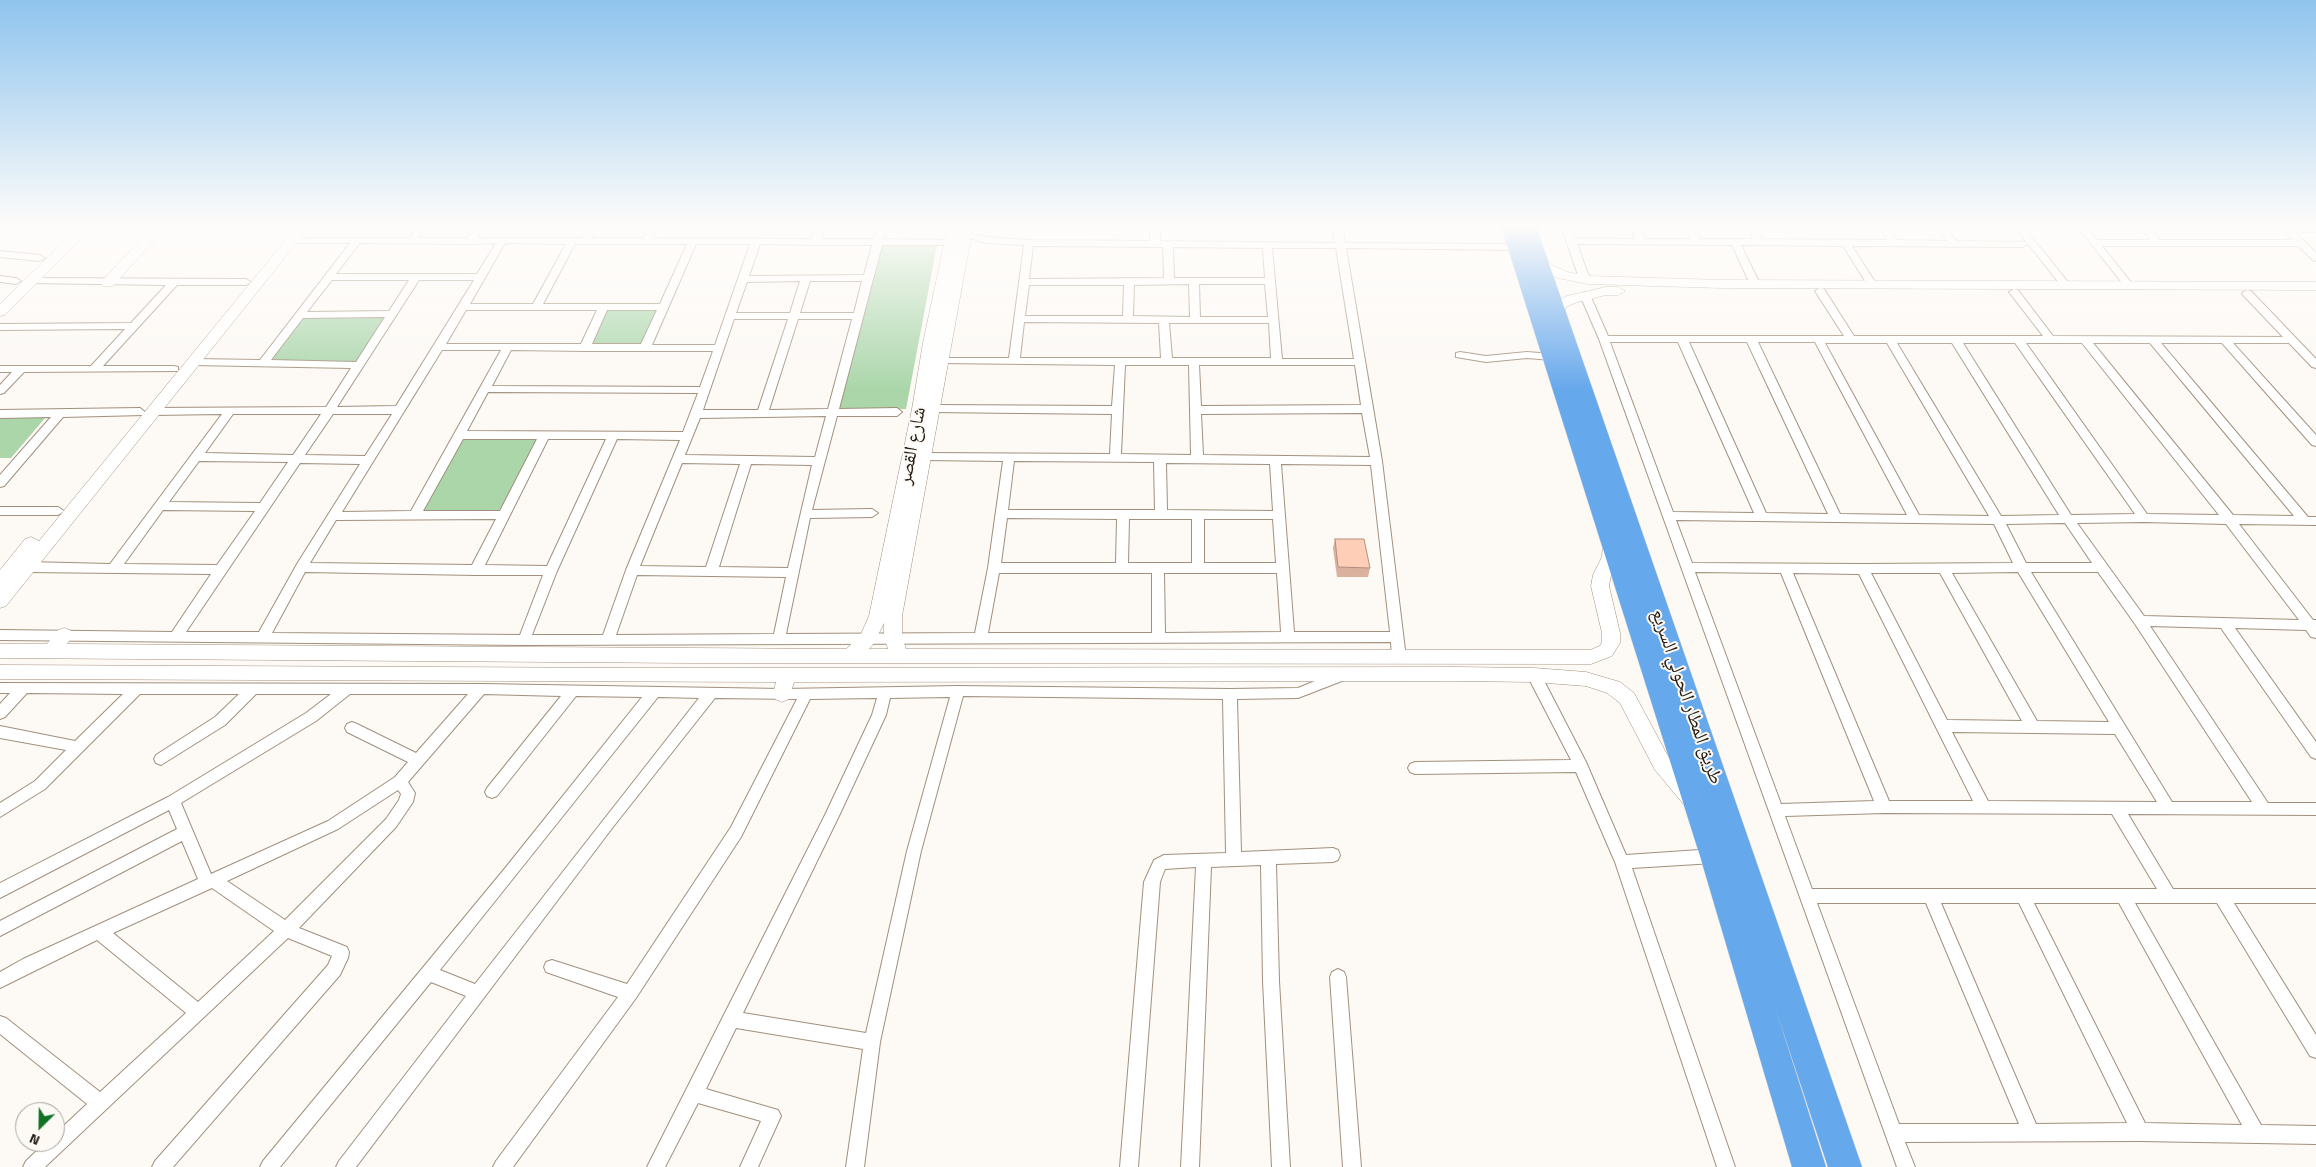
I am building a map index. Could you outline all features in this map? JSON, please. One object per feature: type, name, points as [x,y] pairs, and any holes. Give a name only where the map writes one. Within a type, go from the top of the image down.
[{"type":"highway","name":"طريق المطار الحولي السريع","points":[[1533,280],[1552,358],[1714,856],[1809,1167]]},
{"type":"highway","name":"طريق المطار الحولي السريع","points":[[1541,280],[1557,316],[1845,1167]]},
{"type":"street","points":[[12,280],[16,281]]},
{"type":"street","points":[[0,582],[147,412],[174,369],[253,280]]},
{"type":"street","points":[[264,362],[324,280]]},
{"type":"street","points":[[176,636],[297,458],[413,280]]},
{"type":"street","points":[[263,637],[301,567],[335,516],[480,280]]},
{"type":"street","points":[[536,307],[550,280]]},
{"type":"street","points":[[645,348],[676,280]]},
{"type":"street","points":[[608,640],[632,570],[696,414],[742,280]]},
{"type":"street","points":[[762,413],[805,280]]},
{"type":"street","points":[[778,639],[805,514],[867,280]]},
{"type":"street","name":"شارع القصر","points":[[851,656],[868,638],[876,624],[880,610],[920,410],[939,347],[951,280]]},
{"type":"street","points":[[1346,280],[1376,461],[1399,658]]},
{"type":"street","points":[[1598,280],[1820,291],[2316,293]]},
{"type":"street","points":[[1870,280],[1872,284]]},
{"type":"street","points":[[2056,280],[2061,286]]},
{"type":"street","points":[[2057,280],[2061,286]]},
{"type":"street","points":[[2125,280],[2129,286]]},
{"type":"street","points":[[0,297],[16,281]]},
{"type":"street","points":[[1014,362],[1024,282],[1129,281],[1270,281],[1277,362]]},
{"type":"street","points":[[1128,320],[1129,281]]},
{"type":"street","points":[[1194,281],[1195,320]]},
{"type":"street","points":[[0,312],[32,282],[173,283],[239,297]]},
{"type":"street","points":[[94,369],[173,283]]},
{"type":"street","points":[[1557,316],[1557,310],[1564,302],[1606,291],[1737,287],[1755,284],[2316,286]]},
{"type":"street","points":[[1820,291],[1850,339]]},
{"type":"street","points":[[2014,292],[2050,340]]},
{"type":"street","points":[[2247,293],[2316,365]]},
{"type":"street","points":[[1585,295],[1604,339],[1688,567],[1906,1167]]},
{"type":"street","points":[[0,601],[13,567],[58,511],[193,362],[239,297]]},
{"type":"street","points":[[464,306],[664,307]]},
{"type":"street","points":[[585,348],[602,307]]},
{"type":"street","points":[[299,315],[391,314]]},
{"type":"street","points":[[730,316],[857,316]]},
{"type":"street","points":[[1019,319],[1274,320]]},
{"type":"street","points":[[1164,320],[1167,362]]},
{"type":"street","points":[[0,327],[133,326]]},
{"type":"street","points":[[1604,339],[2293,340]]},
{"type":"street","points":[[1682,339],[1762,517]]},
{"type":"street","points":[[1751,339],[1836,518]]},
{"type":"street","points":[[1818,339],[1915,518]]},
{"type":"street","points":[[1890,339],[1998,520],[2021,566],[2168,808]]},
{"type":"street","points":[[1955,339],[2068,519],[2140,620],[2264,809]]},
{"type":"street","points":[[2018,339],[2144,518]]},
{"type":"street","points":[[2085,340],[2314,628]]},
{"type":"street","points":[[2153,340],[2311,521]]},
{"type":"street","points":[[2225,340],[2316,442]]},
{"type":"street","points":[[440,347],[718,348]]},
{"type":"street","points":[[899,655],[893,637],[893,616],[934,410],[939,347],[1014,362],[1360,362]]},
{"type":"street","points":[[415,515],[508,348]]},
{"type":"street","points":[[1460,355],[1486,359],[1527,355],[1552,358]]},
{"type":"street","points":[[193,362],[359,365]]},
{"type":"street","points":[[1115,459],[1120,362]]},
{"type":"street","points":[[1194,363],[1197,459]]},
{"type":"street","points":[[0,369],[174,369]]},
{"type":"street","points":[[0,392],[21,369]]},
{"type":"street","points":[[484,390],[703,390]]},
{"type":"street","points":[[1196,410],[1368,409]]},
{"type":"street","points":[[0,414],[400,410]]},
{"type":"street","points":[[934,410],[1117,410]]},
{"type":"street","points":[[114,568],[229,412]]},
{"type":"street","points":[[696,414],[897,412]]},
{"type":"street","points":[[0,483],[60,413]]},
{"type":"street","points":[[459,435],[686,436]]},
{"type":"street","points":[[476,570],[544,436]]},
{"type":"street","points":[[524,640],[551,572],[613,436]]},
{"type":"street","points":[[924,456],[1376,461]]},
{"type":"street","points":[[197,457],[369,460]]},
{"type":"street","points":[[981,637],[994,568],[1008,458]]},
{"type":"street","points":[[676,459],[820,461]]},
{"type":"street","points":[[1160,459],[1161,514]]},
{"type":"street","points":[[711,572],[747,460]]},
{"type":"street","points":[[1275,460],[1288,638]]},
{"type":"street","points":[[0,464],[16,464]]},
{"type":"street","points":[[161,506],[264,507]]},
{"type":"street","points":[[0,512],[58,511]]},
{"type":"street","points":[[805,514],[872,513]]},
{"type":"street","points":[[1001,514],[1279,515]]},
{"type":"street","points":[[1122,568],[1123,514]]},
{"type":"street","points":[[1198,514],[1198,568]]},
{"type":"street","points":[[335,516],[502,516]]},
{"type":"street","points":[[1669,516],[1998,520],[2144,518],[2311,521]]},
{"type":"street","points":[[0,688],[252,689],[294,681],[366,672],[787,674],[1231,666],[1399,658],[1585,658],[1602,654],[1609,647],[1612,638],[1600,586],[1602,575],[1611,557],[1611,538]]},
{"type":"street","points":[[1688,567],[1863,569],[2021,566],[2103,567]]},
{"type":"street","points":[[13,567],[220,570]]},
{"type":"street","points":[[301,567],[551,572]]},
{"type":"street","points":[[994,568],[1283,568]]},
{"type":"street","points":[[1158,568],[1159,637]]},
{"type":"street","points":[[1785,568],[1884,807]]},
{"type":"street","points":[[1944,568],[2032,726]]},
{"type":"street","points":[[1863,569],[1984,808]]},
{"type":"street","points":[[632,570],[793,573]]},
{"type":"street","points":[[2140,620],[2314,628]]},
{"type":"street","points":[[2225,624],[2316,753]]},
{"type":"street","points":[[0,635],[524,640],[893,637],[1396,637]]},
{"type":"street","points":[[51,652],[64,635]]},
{"type":"street","points":[[0,652],[673,656],[899,655],[1185,666]]},
{"type":"street","points":[[107,672],[122,663],[125,657],[122,653]]},
{"type":"street","points":[[152,673],[148,670],[149,664],[163,653]]},
{"type":"street","points":[[366,672],[373,669],[379,662],[379,657],[376,654]]},
{"type":"street","points":[[414,673],[410,670],[410,665],[413,660],[422,654]]},
{"type":"street","points":[[666,674],[672,671],[677,664],[673,656]]},
{"type":"street","points":[[707,674],[704,671],[704,664],[713,656]]},
{"type":"street","points":[[1231,666],[1342,675],[1534,675],[1586,679],[1613,687],[1621,692],[1632,704],[1662,764],[1689,796],[1701,818]]},
{"type":"street","points":[[0,672],[152,673],[294,681],[348,689],[573,690],[782,694],[958,691],[1298,693],[1342,675]]},
{"type":"street","points":[[0,714],[37,672]]},
{"type":"street","points":[[782,694],[787,674]]},
{"type":"street","points":[[1534,675],[1581,766],[1622,862],[1726,1167]]},
{"type":"street","points":[[0,811],[40,785],[136,689]]},
{"type":"street","points":[[161,759],[220,721],[252,689]]},
{"type":"street","points":[[0,891],[173,801],[311,717],[348,689]]},
{"type":"street","points":[[0,980],[99,932],[333,825],[400,781],[481,689]]},
{"type":"street","points":[[492,792],[573,690]]},
{"type":"street","points":[[269,1167],[655,691]]},
{"type":"street","points":[[855,1167],[872,1042],[914,851],[958,691]]},
{"type":"street","points":[[656,1167],[695,1094],[839,801],[879,716],[885,692]]},
{"type":"street","points":[[345,1167],[711,693]]},
{"type":"street","points":[[502,1167],[630,993],[736,832],[806,694]]},
{"type":"street","points":[[1230,694],[1234,858]]},
{"type":"street","points":[[1943,726],[2120,728]]},
{"type":"street","points":[[352,728],[418,761]]},
{"type":"street","points":[[0,732],[79,747]]},
{"type":"street","points":[[1415,768],[1581,766]]},
{"type":"street","points":[[32,1167],[286,930],[391,823],[406,802],[408,794],[400,781]]},
{"type":"street","points":[[161,1167],[334,970],[341,952],[286,930],[210,881],[173,801]]},
{"type":"street","points":[[1777,810],[1884,807],[2316,809]]},
{"type":"street","points":[[2117,809],[2169,896]]},
{"type":"street","points":[[0,929],[186,832]]},
{"type":"street","points":[[1129,1167],[1152,882],[1159,865],[1164,862],[1333,855]]},
{"type":"street","points":[[1622,862],[1714,856]]},
{"type":"street","points":[[1268,857],[1271,980],[1281,1167]]},
{"type":"street","points":[[1190,1167],[1204,860]]},
{"type":"street","points":[[1808,896],[2316,896]]},
{"type":"street","points":[[1930,896],[2031,1132]]},
{"type":"street","points":[[2023,896],[2140,1132]]},
{"type":"street","points":[[2124,896],[2256,1134]]},
{"type":"street","points":[[2221,896],[2316,1050]]},
{"type":"street","points":[[99,932],[199,1013]]},
{"type":"street","points":[[552,968],[630,993]]},
{"type":"street","points":[[428,972],[479,993]]},
{"type":"street","points":[[1338,977],[1352,1167]]},
{"type":"street","points":[[732,1019],[872,1042]]},
{"type":"street","points":[[0,1024],[101,1104]]},
{"type":"street","points":[[695,1094],[772,1116],[749,1167]]},
{"type":"street","points":[[1894,1133],[2140,1132],[2316,1135]]},
{"type":"green space","points":[[873,280],[930,280],[906,409],[837,410]]},
{"type":"green space","points":[[658,309],[643,346],[591,346],[606,310]]},
{"type":"green space","points":[[302,316],[386,317],[356,362],[268,362]]},
{"type":"green space","points":[[0,418],[45,418],[11,458],[0,458]]},
{"type":"green space","points":[[460,437],[540,437],[500,512],[420,512]]},
{"type":"building","points":[[1335,539],[1364,539],[1370,568],[1338,567]]}]
